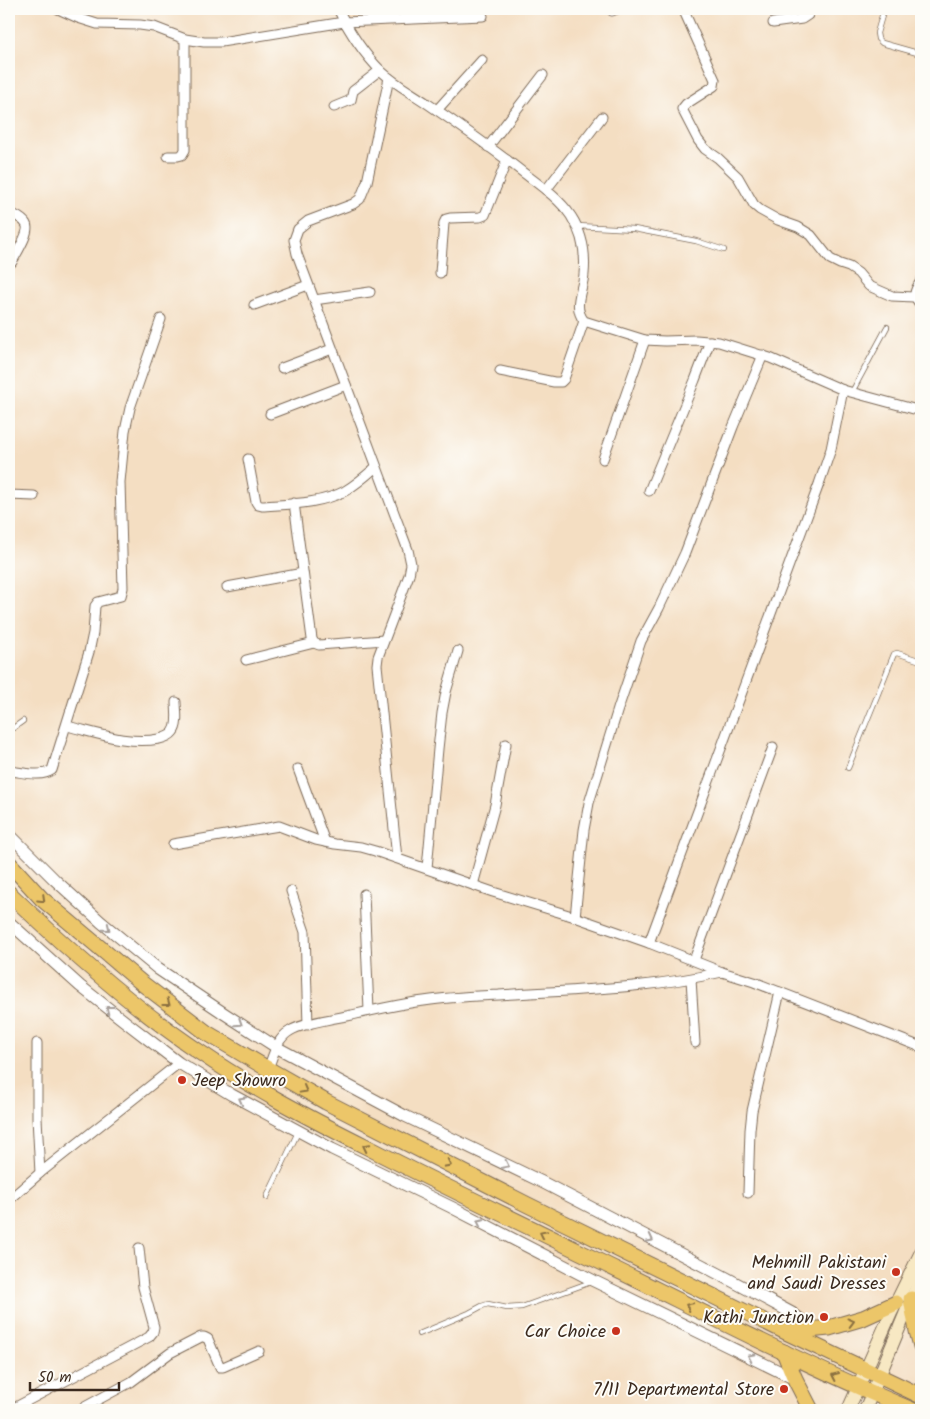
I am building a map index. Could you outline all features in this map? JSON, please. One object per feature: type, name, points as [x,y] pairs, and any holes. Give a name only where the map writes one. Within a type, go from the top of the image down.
[{"type":"highway","points":[[9,863],[42,899],[143,984],[207,1033],[268,1069],[326,1102],[526,1204],[921,1396]]},
{"type":"highway","points":[[9,893],[72,953],[110,985],[198,1051],[254,1087],[387,1157],[784,1352],[872,1394],[912,1410]]},
{"type":"highway","points":[[387,1157],[397,1138]]},
{"type":"highway","points":[[911,1299],[916,1331],[921,1346]]},
{"type":"highway","points":[[786,1332],[829,1328],[863,1318],[896,1302]]},
{"type":"highway","points":[[784,1352],[811,1410]]},
{"type":"main road","points":[[848,1410],[896,1302],[921,1252]]},
{"type":"main road","points":[[864,1410],[880,1377],[911,1299],[921,1280]]},
{"type":"street","points":[[58,9],[97,24],[140,25],[185,39],[204,42],[221,42],[344,22],[483,16]]},
{"type":"street","points":[[338,9],[344,22],[370,58],[389,78],[507,160],[546,190],[564,207],[577,226],[585,258],[577,307],[584,321],[646,340],[696,340],[734,346],[763,355],[848,391],[921,411]]},
{"type":"street","points":[[682,9],[714,80],[714,86],[686,104],[682,109],[698,140],[738,177],[754,205],[760,210],[811,235],[830,259],[858,273],[869,286],[892,296],[914,297],[921,305]]},
{"type":"street","points":[[773,22],[802,19],[808,15],[808,9]]},
{"type":"street","points":[[168,156],[182,155],[185,150],[185,39]]},
{"type":"street","points":[[437,110],[482,60]]},
{"type":"street","points":[[334,107],[350,100],[354,91],[380,70]]},
{"type":"street","points":[[488,147],[543,75]]},
{"type":"street","points":[[389,78],[367,182],[360,199],[308,221],[298,229],[294,240],[308,286],[408,550],[411,564],[409,576],[378,657],[378,674],[397,858]]},
{"type":"street","points":[[546,190],[602,117]]},
{"type":"street","points":[[440,273],[444,223],[446,219],[480,217],[485,214],[507,160]]},
{"type":"street","points":[[9,212],[23,220],[28,228],[12,262]]},
{"type":"street","points":[[914,297],[916,288],[921,282]]},
{"type":"street","points":[[254,305],[308,286]]},
{"type":"street","points":[[314,300],[370,292]]},
{"type":"street","points":[[9,771],[39,774],[52,770],[89,652],[93,633],[95,606],[98,602],[121,596],[120,482],[124,431],[160,319]]},
{"type":"street","points":[[500,371],[561,382],[564,379],[584,321]]},
{"type":"street","points":[[602,458],[646,340]]},
{"type":"street","points":[[649,491],[710,341]]},
{"type":"street","points":[[282,368],[332,349]]},
{"type":"street","points":[[575,917],[584,830],[589,803],[641,641],[685,553],[733,427],[763,355]]},
{"type":"street","points":[[270,414],[346,386]]},
{"type":"street","points":[[649,943],[819,484],[848,391]]},
{"type":"street","points":[[248,459],[256,502],[262,506],[321,499],[344,491],[360,482],[376,467]]},
{"type":"street","points":[[9,495],[34,496]]},
{"type":"street","points":[[294,503],[314,643]]},
{"type":"street","points":[[227,586],[303,573]]},
{"type":"street","points":[[246,660],[314,643],[319,645],[384,640]]},
{"type":"street","points":[[427,868],[442,713],[458,651]]},
{"type":"street","points":[[67,726],[114,738],[136,741],[162,738],[170,735],[176,726],[176,702]]},
{"type":"street","points":[[473,885],[496,805],[506,744]]},
{"type":"street","points":[[694,960],[773,747]]},
{"type":"street","points":[[298,769],[325,842]]},
{"type":"street","points":[[173,844],[279,826],[325,842],[361,847],[649,943],[921,1047]]},
{"type":"street","points":[[9,834],[101,922],[158,969],[276,1048],[405,1116],[540,1181],[737,1284],[792,1313],[814,1330]]},
{"type":"street","points":[[291,891],[305,932],[308,1025]]},
{"type":"street","points":[[364,894],[369,1011]]},
{"type":"street","points":[[9,922],[80,986],[179,1063],[232,1095],[332,1149],[459,1211],[594,1281],[795,1379]]},
{"type":"street","points":[[268,1069],[282,1037],[291,1030],[369,1011],[430,1000],[624,987],[691,979],[722,972]]},
{"type":"street","points":[[691,979],[696,1043]]},
{"type":"street","points":[[748,1193],[752,1111],[780,992]]},
{"type":"street","points":[[37,1043],[37,1118],[40,1173]]},
{"type":"street","points":[[9,1200],[40,1173],[179,1063]]},
{"type":"street","points":[[10,1410],[114,1356],[148,1337],[153,1332],[154,1327],[143,1286],[139,1248]]},
{"type":"street","points":[[79,1410],[131,1382],[170,1353],[201,1337],[208,1339],[220,1367],[259,1351]]},
{"type":"lane","points":[[884,9],[877,33],[878,39],[882,43],[921,54]]},
{"type":"lane","points":[[577,226],[634,229],[696,241],[724,250]]},
{"type":"lane","points":[[848,391],[887,327]]},
{"type":"lane","points":[[848,768],[894,654],[897,653],[921,661]]},
{"type":"lane","points":[[9,731],[23,721]]},
{"type":"lane","points":[[267,1197],[298,1131]]},
{"type":"lane","points":[[419,1334],[488,1304],[508,1308],[522,1307],[594,1281]]},
{"type":"place","name":"Jeep Showro","points":[[182,1080]]},
{"type":"place","name":"Mehmill Pakistani and Saudi Dresses","points":[[896,1272]]},
{"type":"place","name":"Kathi Junction","points":[[824,1317]]},
{"type":"place","name":"Car Choice","points":[[616,1331]]},
{"type":"place","name":"7/11 Departmental Store","points":[[784,1389]]}]
